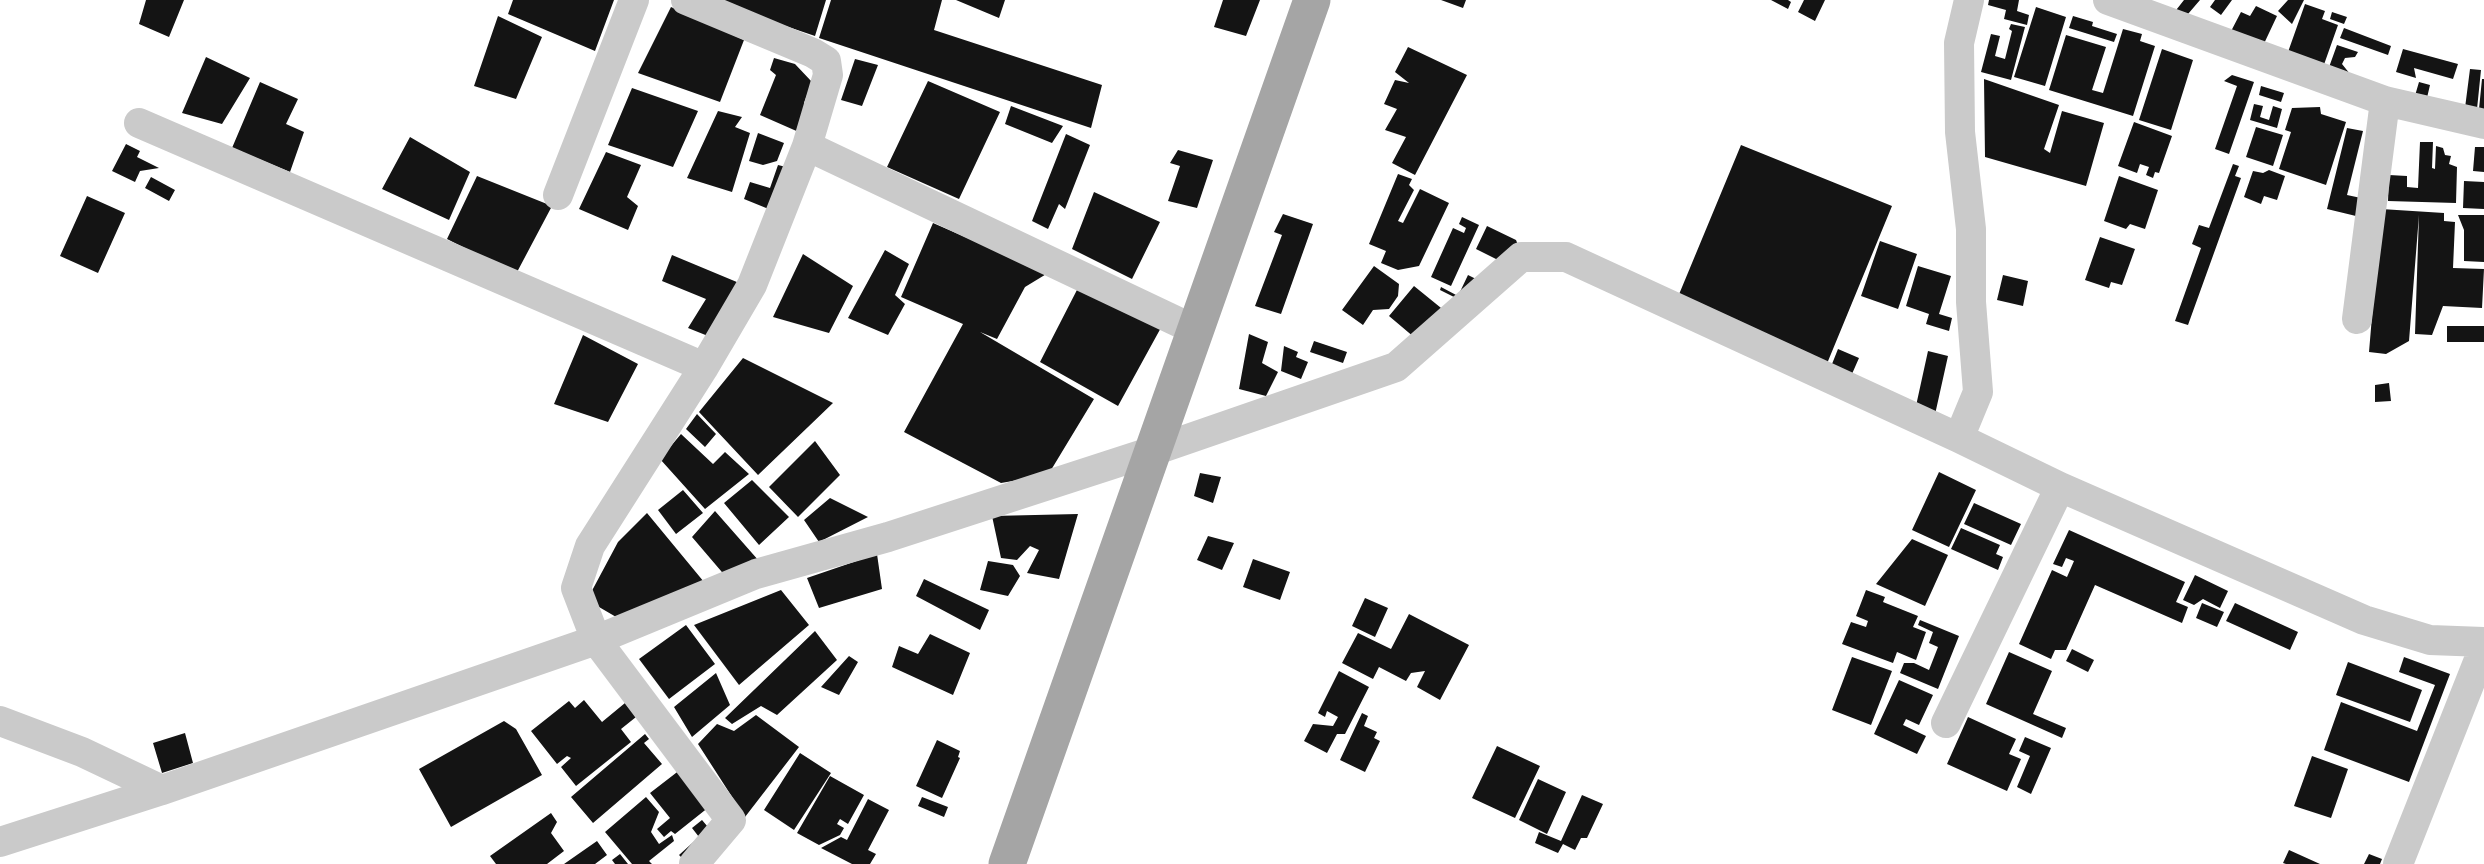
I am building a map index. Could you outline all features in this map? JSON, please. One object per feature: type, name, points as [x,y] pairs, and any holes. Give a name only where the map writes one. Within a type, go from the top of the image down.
[{"type":"main road","points":[[1007,864],[1312,0]]},
{"type":"street","points":[[558,195],[634,0]]},
{"type":"street","points":[[686,0],[813,53],[826,61],[828,75],[807,146],[752,285],[590,546],[576,588],[596,640],[731,820],[694,864]]},
{"type":"street","points":[[1959,438],[1978,392],[1970,302],[1971,229],[1960,132],[1959,43],[1969,0]]},
{"type":"street","points":[[2108,0],[2385,101],[2484,124]]},
{"type":"street","points":[[2357,319],[2385,101]]},
{"type":"street","points":[[139,123],[704,366]]},
{"type":"street","points":[[807,146],[1195,330]]},
{"type":"street","points":[[0,842],[162,790],[596,640],[756,574],[888,537],[1153,451],[1396,367],[1521,257],[1566,257],[2060,487],[2364,621],[2430,640],[2484,644],[2398,864]]},
{"type":"street","points":[[1946,723],[2060,487]]},
{"type":"street","points":[[0,721],[82,752],[162,790]]},
{"type":"building","points":[[146,0],[184,0],[169,37],[139,24]]},
{"type":"building","points":[[513,0],[614,0],[595,51],[508,14]]},
{"type":"building","points":[[709,0],[826,0],[815,36]]},
{"type":"building","points":[[831,0],[942,0],[934,30],[1102,85],[1091,128],[819,38]]},
{"type":"building","points":[[956,0],[1005,0],[999,18]]},
{"type":"building","points":[[1223,0],[1260,0],[1246,36],[1214,27]]},
{"type":"building","points":[[1441,0],[1466,0],[1463,8]]},
{"type":"building","points":[[1771,0],[1788,0],[1791,2],[1788,9]]},
{"type":"building","points":[[1804,0],[1825,0],[1815,21],[1798,12]]},
{"type":"building","points":[[1989,0],[2019,0],[2017,11],[2029,15],[2027,25],[2004,19],[2006,10],[1988,5]]},
{"type":"building","points":[[2184,0],[2200,0],[2182,21],[2173,14]]},
{"type":"building","points":[[2215,0],[2232,0],[2221,15],[2210,7]]},
{"type":"building","points":[[2288,0],[2304,0],[2292,24],[2278,11]]},
{"type":"building","points":[[2305,4],[2325,11],[2322,19],[2338,25],[2321,73],[2288,52]]},
{"type":"building","points":[[2256,6],[2277,16],[2261,50],[2228,37],[2241,12],[2250,16]]},
{"type":"building","points":[[671,7],[744,40],[720,102],[638,73]]},
{"type":"building","points":[[2036,7],[2066,17],[2045,86],[2014,77]]},
{"type":"building","points":[[2332,12],[2347,17],[2344,24],[2330,19]]},
{"type":"building","points":[[498,16],[542,37],[516,99],[474,86]]},
{"type":"building","points":[[2073,16],[2117,34],[2114,42],[2069,28]]},
{"type":"building","points":[[2011,24],[2025,27],[2011,80],[1981,72],[1991,34],[2000,36],[1995,56],[2005,59],[2012,31],[2009,29]]},
{"type":"building","points":[[2344,28],[2391,46],[2388,55],[2340,38]]},
{"type":"building","points":[[2123,29],[2142,34],[2140,41],[2155,46],[2133,116],[2049,90],[2066,35],[2106,47],[2092,90],[2103,93]]},
{"type":"building","points":[[2337,45],[2358,52],[2355,57],[2345,58],[2342,64],[2354,79],[2328,70]]},
{"type":"building","points":[[1408,47],[1467,75],[1415,175],[1392,163],[1406,137],[1385,130],[1397,109],[1384,104],[1395,80],[1409,83],[1395,72]]},
{"type":"building","points":[[2162,49],[2193,60],[2171,130],[2139,120]]},
{"type":"building","points":[[2403,49],[2458,64],[2453,79],[2414,68],[2416,78],[2396,72]]},
{"type":"building","points":[[206,57],[250,78],[222,124],[182,113]]},
{"type":"building","points":[[774,58],[795,64],[812,82],[804,103],[812,106],[801,133],[760,115],[776,75],[770,70]]},
{"type":"building","points":[[855,59],[878,65],[862,106],[841,100]]},
{"type":"building","points":[[2470,69],[2481,70],[2477,109],[2465,108]]},
{"type":"building","points":[[2232,75],[2254,82],[2229,154],[2215,149],[2237,86],[2224,81]]},
{"type":"building","points":[[1984,79],[2059,105],[2044,149],[2050,153],[2062,111],[2104,123],[2086,186],[1985,157]]},
{"type":"building","points":[[2484,79],[2484,120],[2478,119]]},
{"type":"building","points":[[928,81],[1000,112],[959,199],[887,167]]},
{"type":"building","points":[[260,82],[298,99],[286,124],[304,132],[290,172],[232,148]]},
{"type":"building","points":[[2419,82],[2430,85],[2426,102],[2414,99]]},
{"type":"building","points":[[2261,86],[2284,93],[2281,102],[2259,95]]},
{"type":"building","points":[[632,88],[698,111],[673,167],[608,145]]},
{"type":"building","points":[[2254,104],[2263,106],[2260,117],[2269,120],[2273,106],[2282,109],[2277,128],[2250,120]]},
{"type":"building","points":[[1011,106],[1063,126],[1052,143],[1005,124]]},
{"type":"building","points":[[2320,107],[2321,114],[2346,122],[2326,185],[2279,169],[2291,132],[2285,130],[2292,108]]},
{"type":"building","points":[[718,111],[742,117],[735,127],[750,133],[732,192],[687,178]]},
{"type":"building","points":[[2134,122],[2172,136],[2159,173],[2155,172],[2153,178],[2146,175],[2149,167],[2140,164],[2137,173],[2118,166]]},
{"type":"building","points":[[2256,127],[2283,135],[2273,166],[2246,157]]},
{"type":"building","points":[[2347,128],[2363,131],[2347,195],[2361,198],[2356,216],[2327,209]]},
{"type":"building","points":[[758,133],[784,143],[777,161],[763,165],[749,161]]},
{"type":"building","points":[[1066,134],[1090,145],[1065,209],[1059,204],[1048,229],[1032,221]]},
{"type":"building","points":[[410,137],[470,172],[449,220],[382,189]]},
{"type":"building","points":[[2420,142],[2433,142],[2432,168],[2435,169],[2436,146],[2443,148],[2445,155],[2451,156],[2449,164],[2457,167],[2456,203],[2388,201],[2389,175],[2407,176],[2407,187],[2418,188]]},
{"type":"building","points":[[126,144],[140,151],[137,157],[159,168],[140,171],[135,182],[112,171]]},
{"type":"building","points":[[1741,145],[1892,206],[1826,366],[1675,304]]},
{"type":"building","points":[[2475,147],[2484,147],[2484,172],[2473,171]]},
{"type":"building","points":[[1178,150],[1213,160],[1197,208],[1168,201],[1180,166],[1170,163]]},
{"type":"building","points":[[606,152],[641,165],[627,197],[638,206],[628,230],[579,209]]},
{"type":"building","points":[[2233,164],[2239,166],[2235,176],[2241,178],[2188,325],[2175,321],[2201,248],[2192,244],[2199,225],[2209,228]]},
{"type":"building","points":[[778,165],[786,167],[776,212],[744,199],[750,182],[770,188]]},
{"type":"building","points":[[2269,170],[2285,176],[2277,200],[2264,196],[2261,204],[2244,197],[2253,171],[2263,173]]},
{"type":"building","points":[[1398,174],[1412,179],[1409,185],[1414,190],[1398,221],[1403,223],[1420,189],[1449,203],[1419,266],[1398,270],[1381,263],[1386,251],[1369,244]]},
{"type":"building","points":[[477,176],[552,206],[516,274],[447,239]]},
{"type":"building","points":[[2119,176],[2158,190],[2145,229],[2130,224],[2126,229],[2104,221]]},
{"type":"building","points":[[151,177],[175,190],[169,201],[145,188]]},
{"type":"building","points":[[2464,181],[2484,182],[2484,209],[2463,208]]},
{"type":"building","points":[[1094,192],[1160,222],[1132,279],[1072,249]]},
{"type":"building","points":[[87,196],[125,213],[98,273],[60,256]]},
{"type":"building","points":[[2381,209],[2444,213],[2444,221],[2455,222],[2453,268],[2484,269],[2482,308],[2443,306],[2432,335],[2415,334],[2419,215],[2409,341],[2386,354],[2369,352]]},
{"type":"building","points":[[1283,214],[1313,224],[1281,314],[1255,306],[1282,235],[1274,232]]},
{"type":"building","points":[[2458,215],[2484,215],[2484,262],[2464,261],[2464,230]]},
{"type":"building","points":[[1462,217],[1479,225],[1451,286],[1431,277],[1453,228],[1464,233],[1466,228],[1459,224]]},
{"type":"building","points":[[933,223],[1048,273],[1025,287],[997,339],[980,332],[1094,399],[1048,475],[1001,483],[904,432],[963,324],[901,297]]},
{"type":"building","points":[[1487,226],[1516,240],[1520,250],[1506,264],[1476,249]]},
{"type":"building","points":[[2100,237],[2135,249],[2122,285],[2111,282],[2109,288],[2085,280]]},
{"type":"building","points":[[1880,241],[1917,254],[1898,309],[1861,296]]},
{"type":"building","points":[[885,250],[909,264],[895,295],[905,304],[888,335],[848,318]]},
{"type":"building","points":[[803,254],[853,286],[829,333],[773,317]]},
{"type":"building","points":[[672,255],[744,285],[713,338],[688,328],[706,299],[662,281]]},
{"type":"building","points":[[1374,266],[1399,284],[1398,296],[1389,309],[1373,310],[1363,325],[1342,310]]},
{"type":"building","points":[[1918,266],[1951,276],[1939,314],[1952,318],[1949,331],[1926,324],[1929,314],[1906,306]]},
{"type":"building","points":[[1468,275],[1484,283],[1462,301],[1440,290],[1441,287],[1458,296]]},
{"type":"building","points":[[2003,275],[2028,281],[2023,306],[1997,300]]},
{"type":"building","points":[[1079,286],[1163,324],[1118,406],[1040,362]]},
{"type":"building","points":[[1414,286],[1446,312],[1421,343],[1389,316]]},
{"type":"building","points":[[2447,326],[2484,326],[2484,342],[2447,342]]},
{"type":"building","points":[[1249,334],[1268,342],[1262,363],[1278,372],[1266,396],[1239,389]]},
{"type":"building","points":[[583,335],[638,364],[608,422],[554,404]]},
{"type":"building","points":[[1314,341],[1347,352],[1343,363],[1310,352]]},
{"type":"building","points":[[1284,346],[1298,352],[1296,357],[1308,362],[1301,379],[1281,371]]},
{"type":"building","points":[[1838,349],[1859,358],[1848,383],[1828,374]]},
{"type":"building","points":[[1928,351],[1948,356],[1934,419],[1914,415]]},
{"type":"building","points":[[743,358],[833,403],[758,475],[699,412]]},
{"type":"building","points":[[2389,383],[2391,401],[2375,402],[2375,385]]},
{"type":"building","points":[[697,414],[716,434],[705,447],[686,429]]},
{"type":"building","points":[[681,434],[713,464],[725,452],[749,474],[705,509],[660,459]]},
{"type":"building","points":[[815,441],[840,475],[798,517],[769,487]]},
{"type":"building","points":[[1939,472],[1976,490],[1949,547],[1912,530]]},
{"type":"building","points":[[1200,473],[1221,477],[1213,503],[1194,496]]},
{"type":"building","points":[[752,480],[789,517],[759,545],[724,503]]},
{"type":"building","points":[[683,490],[703,513],[676,534],[658,510]]},
{"type":"building","points":[[830,498],[868,517],[819,542],[804,520]]},
{"type":"building","points":[[1974,503],[2021,524],[2011,545],[1964,524]]},
{"type":"building","points":[[715,511],[759,561],[727,578],[692,537]]},
{"type":"building","points":[[647,513],[704,582],[623,621],[587,600],[618,542]]},
{"type":"building","points":[[1078,514],[1059,579],[1027,573],[1039,550],[1030,546],[1017,560],[1001,558],[992,516]]},
{"type":"building","points":[[1961,528],[2000,545],[1996,554],[2003,557],[1998,570],[1951,549]]},
{"type":"building","points":[[2069,530],[2185,582],[2176,602],[2188,607],[2182,623],[2095,585],[2066,650],[2055,650],[2051,659],[2019,644],[2052,570],[2067,577],[2074,561],[2066,558],[2062,567],[2053,564]]},
{"type":"building","points":[[1208,536],[1234,543],[1222,570],[1197,560]]},
{"type":"building","points":[[1912,539],[1948,555],[1925,606],[1876,584]]},
{"type":"building","points":[[877,554],[882,589],[819,608],[807,578]]},
{"type":"building","points":[[1253,559],[1290,572],[1280,600],[1243,587]]},
{"type":"building","points":[[988,561],[1013,565],[1020,576],[1008,596],[980,590]]},
{"type":"building","points":[[2195,575],[2228,591],[2220,608],[2203,599],[2194,605],[2183,600]]},
{"type":"building","points":[[924,579],[989,610],[980,630],[916,596]]},
{"type":"building","points":[[781,590],[809,625],[739,685],[694,625]]},
{"type":"building","points":[[1866,590],[1885,597],[1883,602],[1918,616],[1913,627],[1926,632],[1916,660],[1897,652],[1893,663],[1842,644],[1851,622],[1866,627],[1868,621],[1856,616]]},
{"type":"building","points":[[1365,598],[1388,608],[1375,637],[1352,626]]},
{"type":"building","points":[[2202,603],[2224,612],[2217,627],[2196,618]]},
{"type":"building","points":[[2235,603],[2298,632],[2290,650],[2226,621]]},
{"type":"building","points":[[1409,614],[1469,645],[1440,700],[1417,687],[1425,671],[1411,673],[1406,681],[1379,667],[1373,679],[1342,663],[1358,633],[1391,649]]},
{"type":"building","points":[[1920,620],[1959,636],[1938,689],[1900,673],[1904,663],[1914,663],[1929,670],[1938,647],[1929,643],[1933,632],[1918,625]]},
{"type":"building","points":[[686,625],[715,664],[669,699],[639,659]]},
{"type":"building","points":[[815,631],[837,660],[777,715],[761,706],[732,724],[725,718]]},
{"type":"building","points":[[930,634],[970,653],[953,695],[892,667],[899,646],[918,654]]},
{"type":"building","points":[[2072,649],[2094,660],[2088,672],[2066,661]]},
{"type":"building","points":[[2009,652],[2052,671],[2033,714],[2066,728],[2062,738],[1986,704]]},
{"type":"building","points":[[849,656],[858,662],[839,695],[821,687]]},
{"type":"building","points":[[1852,657],[1892,671],[1871,725],[1832,710]]},
{"type":"building","points":[[2404,657],[2450,674],[2409,782],[2324,750],[2341,702],[2417,731],[2435,685],[2399,672]]},
{"type":"building","points":[[2348,662],[2422,690],[2410,722],[2336,695]]},
{"type":"building","points":[[1339,671],[1369,687],[1345,734],[1337,734],[1327,753],[1304,741],[1313,724],[1333,726],[1338,717],[1327,711],[1325,717],[1318,713]]},
{"type":"building","points":[[716,673],[730,705],[692,737],[674,707]]},
{"type":"building","points":[[1899,680],[1933,695],[1919,725],[1906,719],[1903,725],[1926,736],[1917,754],[1874,734]]},
{"type":"building","points":[[584,700],[602,722],[625,703],[636,717],[621,729],[631,742],[576,786],[561,767],[571,758],[567,756],[557,764],[531,731],[569,701],[575,708]]},
{"type":"building","points":[[1362,713],[1368,716],[1364,726],[1377,732],[1374,738],[1380,741],[1365,772],[1340,760]]},
{"type":"building","points":[[756,715],[799,747],[745,817],[698,744],[717,724],[734,731]]},
{"type":"building","points":[[1968,717],[2016,739],[2009,754],[2021,759],[2007,791],[1947,764]]},
{"type":"building","points":[[504,721],[516,729],[542,775],[451,827],[419,769]]},
{"type":"building","points":[[185,733],[193,763],[162,773],[153,743]]},
{"type":"building","points":[[645,734],[649,739],[644,743],[662,764],[593,823],[571,797]]},
{"type":"building","points":[[2025,737],[2051,748],[2031,794],[2017,787],[2030,756],[2019,751]]},
{"type":"building","points":[[937,740],[960,751],[960,758],[942,798],[916,786]]},
{"type":"building","points":[[1497,746],[1540,766],[1515,818],[1472,798]]},
{"type":"building","points":[[800,753],[831,773],[794,830],[764,810]]},
{"type":"building","points":[[2312,756],[2348,769],[2331,818],[2294,806]]},
{"type":"building","points":[[685,766],[714,803],[675,834],[671,831],[664,837],[657,829],[670,818],[650,793]]},
{"type":"building","points":[[830,776],[864,795],[848,824],[840,819],[837,824],[844,828],[840,835],[819,845],[797,833]]},
{"type":"building","points":[[1538,779],[1566,792],[1547,834],[1519,820]]},
{"type":"building","points":[[1582,795],[1603,804],[1587,838],[1581,838],[1575,850],[1563,844],[1558,853],[1535,843],[1539,832],[1561,841]]},
{"type":"building","points":[[646,797],[659,812],[651,832],[659,844],[672,835],[674,841],[649,861],[652,864],[632,864],[605,832]]},
{"type":"building","points":[[922,797],[948,807],[944,817],[918,806]]},
{"type":"building","points":[[868,799],[889,810],[868,850],[876,854],[870,864],[852,864],[821,848],[841,837],[847,840]]},
{"type":"building","points":[[551,813],[557,822],[551,833],[564,851],[547,864],[496,864],[490,856]]},
{"type":"building","points":[[702,820],[713,833],[683,859],[679,855],[699,837],[692,828]]},
{"type":"building","points":[[597,841],[607,855],[595,864],[564,864]]},
{"type":"building","points":[[2289,850],[2320,864],[2283,863]]},
{"type":"building","points":[[620,854],[628,864],[615,864],[612,860]]},
{"type":"building","points":[[2369,854],[2382,859],[2380,864],[2364,864]]}]
